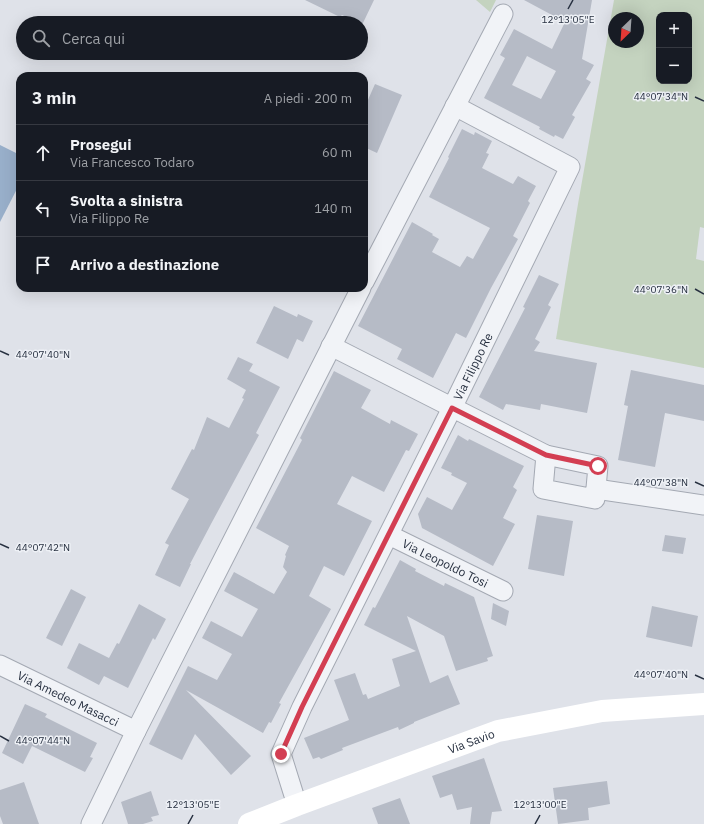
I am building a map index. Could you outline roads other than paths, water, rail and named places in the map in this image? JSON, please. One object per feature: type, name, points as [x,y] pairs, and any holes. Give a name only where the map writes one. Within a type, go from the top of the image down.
[{"type":"street","points":[[368,274],[503,14]]},
{"type":"street","name":"Via Filippo Re","points":[[297,805],[281,754],[302,707],[389,535],[570,167],[455,106]]},
{"type":"street","points":[[91,824],[359,292]]},
{"type":"street","points":[[331,346],[546,455],[598,466],[595,499],[543,489],[546,455]]},
{"type":"street","points":[[596,489],[704,505]]},
{"type":"street","name":"Via Leopoldo Tosi","points":[[389,535],[503,591]]},
{"type":"street","name":"Via Amedeo Masacci","points":[[0,666],[136,732]]},
{"type":"street","name":"Via Savio","points":[[249,824],[498,732],[602,711],[704,704]]},
{"type":"water","points":[[0,145],[16,153],[16,191],[0,222]]}]
